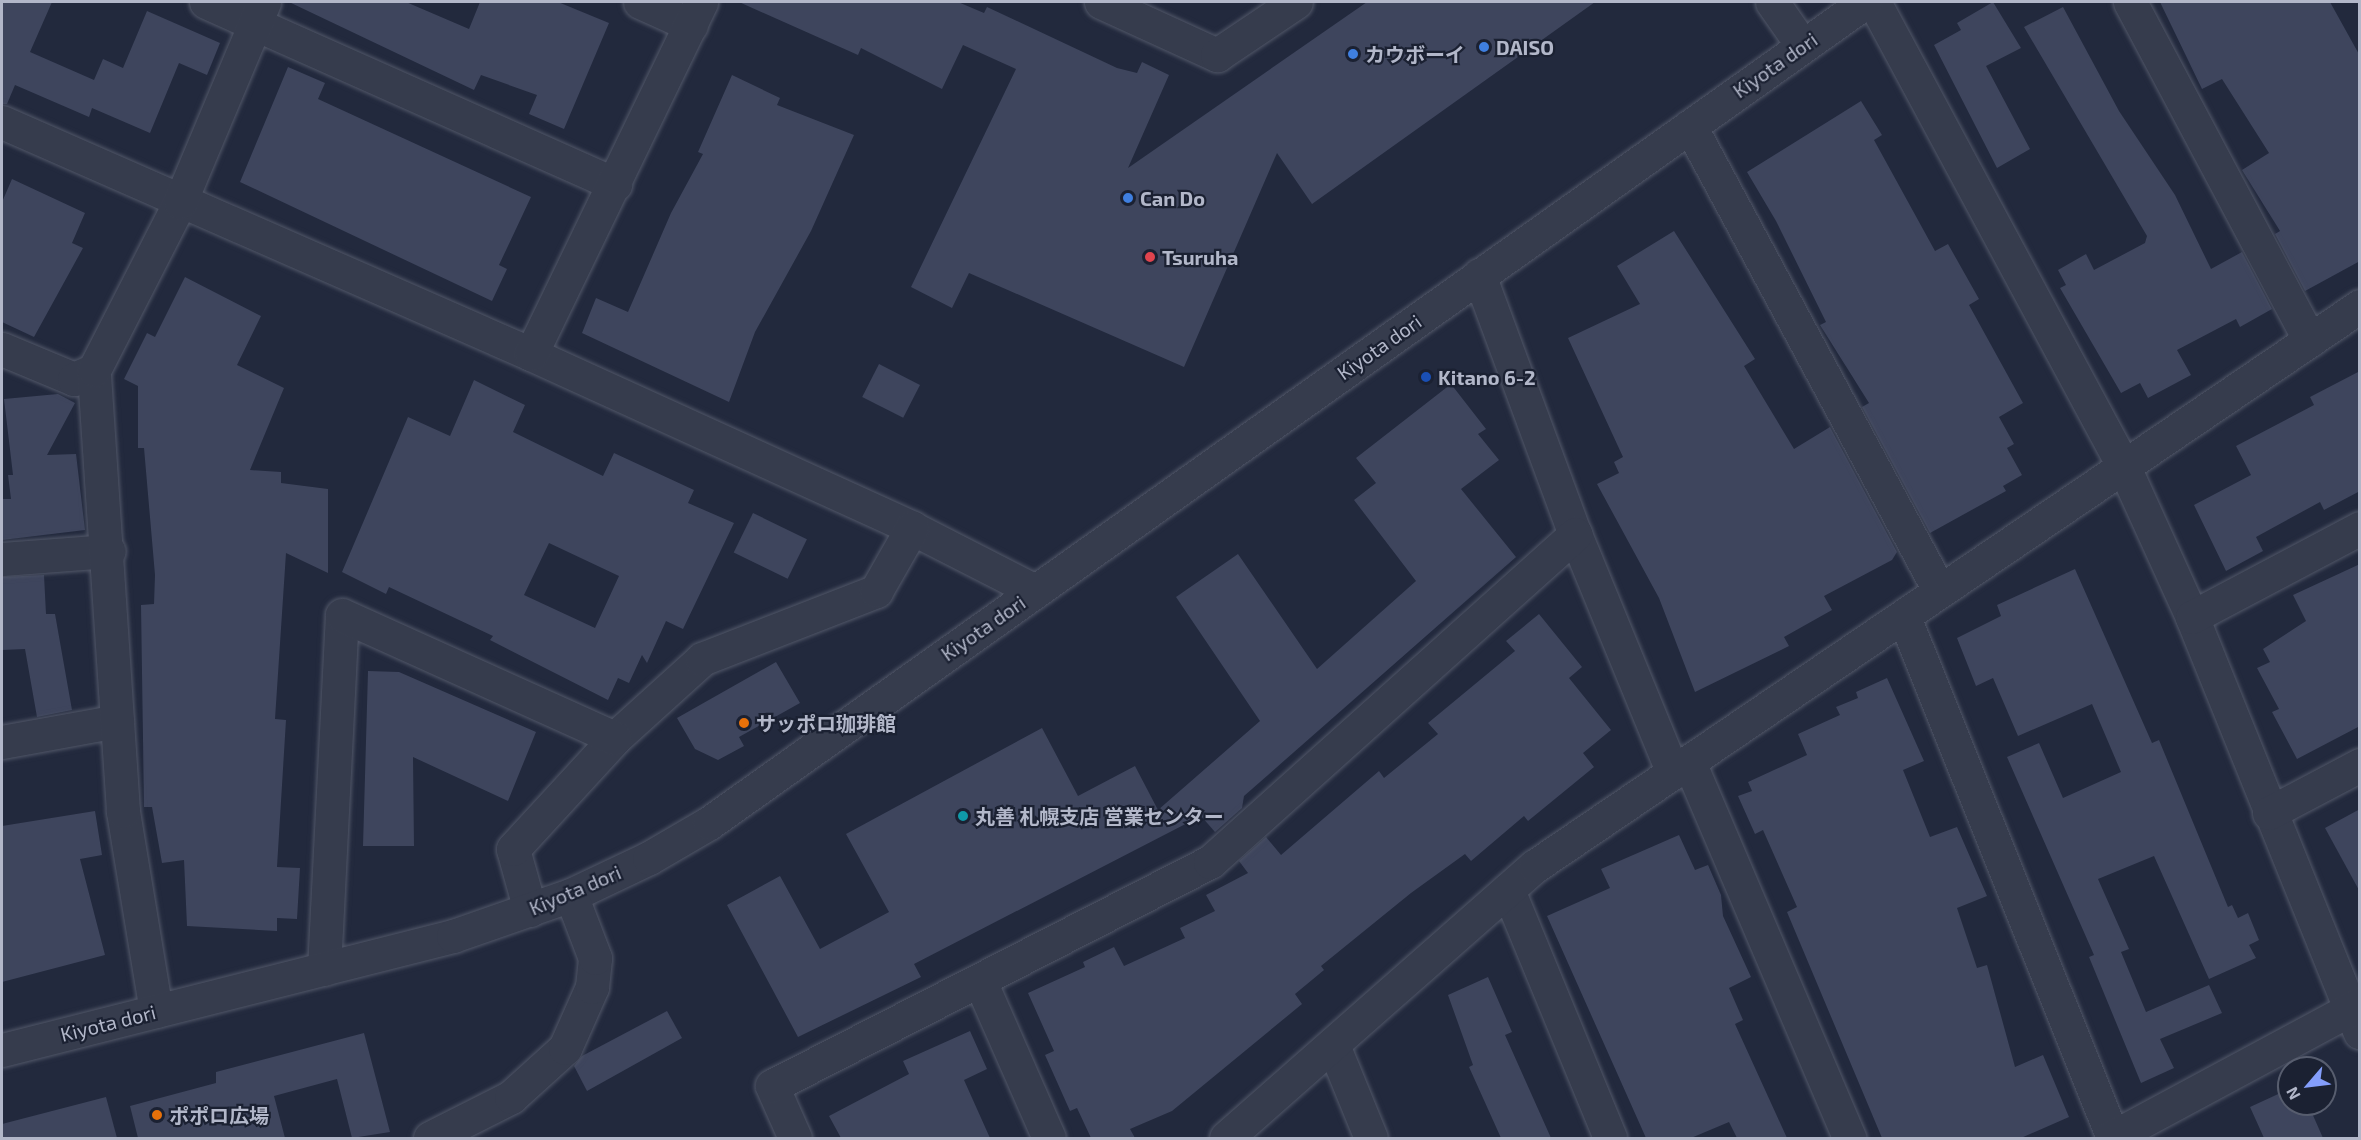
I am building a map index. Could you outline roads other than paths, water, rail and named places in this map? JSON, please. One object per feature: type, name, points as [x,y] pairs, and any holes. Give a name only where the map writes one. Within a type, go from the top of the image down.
[{"type":"street","points":[[206,2],[260,13],[615,184]]},
{"type":"street","points":[[531,354],[696,13],[640,2]]},
{"type":"street","points":[[1101,2],[1217,54],[1296,2]]},
{"type":"street","points":[[1772,2],[1802,45]]},
{"type":"street","name":"Kiyota dori","points":[[2,1050],[324,969],[530,910],[571,895],[709,823],[1865,2]]},
{"type":"street","points":[[1874,2],[2124,467],[2192,617],[2269,813],[2356,1015],[2112,1138],[1904,617]]},
{"type":"street","points":[[2130,2],[2310,340]]},
{"type":"street","points":[[156,1011],[123,812],[109,551],[94,370],[180,202],[260,13]]},
{"type":"street","points":[[2,122],[531,354],[912,528],[1035,591]]},
{"type":"street","points":[[1690,126],[1939,590]]},
{"type":"street","points":[[1479,275],[1575,534],[1849,1138]]},
{"type":"street","points":[[1226,1138],[1508,890],[1681,767],[1904,617],[1939,590],[2360,306]]},
{"type":"street","points":[[2,349],[74,379],[94,370]]},
{"type":"street","points":[[530,910],[513,849],[615,738],[702,659],[876,591],[912,528]]},
{"type":"street","points":[[2192,617],[2360,528]]},
{"type":"street","points":[[795,1138],[772,1086],[1210,862],[1575,534]]},
{"type":"street","points":[[2,559],[109,551]]},
{"type":"street","points":[[324,969],[342,615],[615,738]]},
{"type":"street","points":[[2,742],[117,721]]},
{"type":"street","points":[[2269,813],[2360,765]]},
{"type":"street","points":[[1508,890],[1610,1138]]},
{"type":"street","points":[[430,1138],[511,1097],[565,1048],[592,987],[595,958],[571,895]]},
{"type":"street","points":[[980,981],[1049,1138]]},
{"type":"street","points":[[1333,1045],[1371,1138]]},
{"type":"place","name":"DAISO","points":[[1484,47]]},
{"type":"place","name":"カウボーイ","points":[[1353,54]]},
{"type":"place","name":"Can Do","points":[[1128,198]]},
{"type":"place","name":"Tsuruha","points":[[1150,257]]},
{"type":"place","name":"Kitano 6-2","points":[[1426,377]]},
{"type":"place","name":"サッポロ珈琲館","points":[[744,723]]},
{"type":"place","name":"丸善 札幌支店 営業センター","points":[[963,816]]},
{"type":"place","name":"ポポロ広場","points":[[157,1115]]}]
